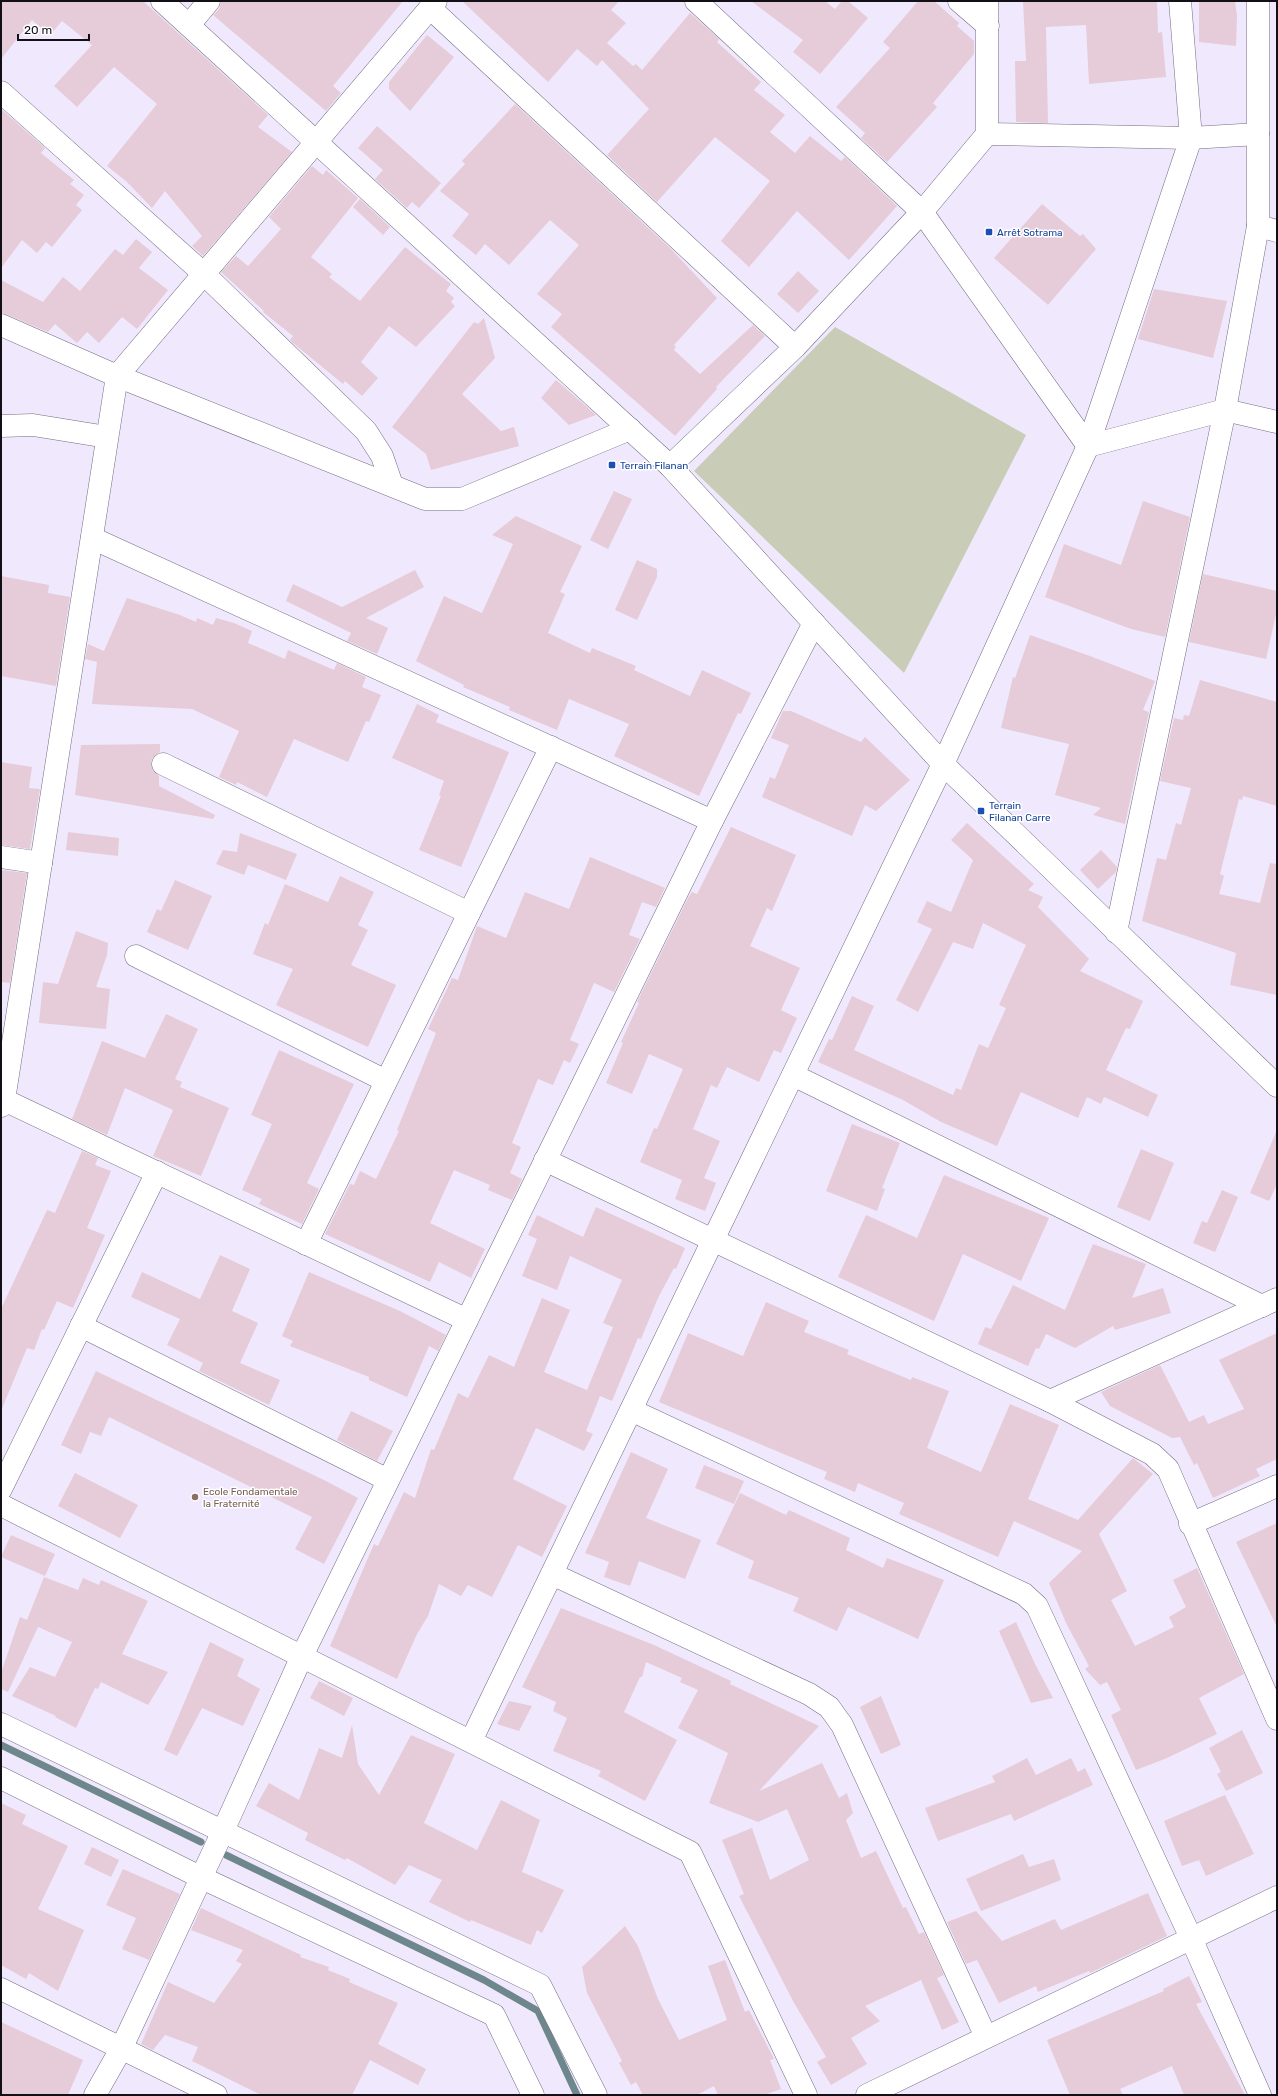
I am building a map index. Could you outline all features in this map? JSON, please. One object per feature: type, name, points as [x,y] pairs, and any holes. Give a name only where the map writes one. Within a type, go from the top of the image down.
[{"type":"street","points":[[162,1],[670,466],[943,764],[1277,1086]]},
{"type":"street","points":[[189,25],[209,1]]},
{"type":"street","points":[[696,1],[922,212],[1088,446]]},
{"type":"street","points":[[959,1],[988,26]]},
{"type":"street","points":[[670,466],[795,347],[922,212],[987,134],[987,1]]},
{"type":"street","points":[[471,1741],[943,764],[1088,446],[1190,138],[1180,1]]},
{"type":"street","points":[[1116,932],[1225,410],[1267,229],[1258,134],[1258,1]]},
{"type":"street","points":[[467,1320],[157,1172],[3,1103],[117,376],[433,5],[795,347]]},
{"type":"street","points":[[1,92],[204,274],[366,431],[382,456],[392,485]]},
{"type":"street","points":[[987,134],[1190,138],[1258,134]]},
{"type":"street","points":[[1,325],[117,376],[425,498],[462,499],[630,429]]},
{"type":"street","points":[[1088,446],[1225,410],[1277,422]]},
{"type":"street","points":[[1,426],[33,425],[107,437]]},
{"type":"street","points":[[92,538],[712,821]]},
{"type":"street","points":[[95,2095],[120,2049],[223,1831],[302,1656],[712,821],[814,623]]},
{"type":"street","points":[[306,1244],[551,747]]},
{"type":"street","points":[[163,764],[469,913]]},
{"type":"street","points":[[1,857],[41,863]]},
{"type":"street","points":[[136,956],[386,1081]]},
{"type":"street","points":[[793,1075],[1269,1303]]},
{"type":"street","points":[[545,1160],[1050,1401],[1152,1454],[1168,1469],[1190,1524],[1276,1713]]},
{"type":"street","points":[[1,1488],[157,1172]]},
{"type":"street","points":[[1050,1401],[1269,1303]]},
{"type":"street","points":[[81,1326],[388,1480]]},
{"type":"street","points":[[631,1410],[1024,1594],[1037,1606],[1191,1938],[1260,2095]]},
{"type":"street","points":[[1190,1524],[1277,1486]]},
{"type":"street","points":[[1,1505],[690,1852],[806,2095]]},
{"type":"street","points":[[552,1574],[802,1691],[829,1707],[842,1725],[986,2037]]},
{"type":"street","points":[[1,1724],[540,1985],[596,2095]]},
{"type":"street","points":[[1,1778],[200,1877],[494,2015],[533,2095]]},
{"type":"street","points":[[867,2095],[1277,1897]]},
{"type":"street","points":[[1,1989],[216,2095]]},
{"type":"green space","points":[[835,327],[1026,435],[904,673],[694,471]]},
{"type":"building","points":[[1,1],[143,1],[268,115],[258,127],[292,152],[203,256],[192,246],[202,236],[165,191],[152,208],[127,182],[107,166],[157,104],[114,67],[77,107],[54,86],[92,45],[62,21],[50,35],[32,20],[1,59]]},
{"type":"building","points":[[221,1],[403,1],[333,86],[341,93],[326,111],[213,15],[219,9]]},
{"type":"building","points":[[462,1],[619,1],[611,10],[626,23],[607,43],[633,66],[636,64],[642,70],[690,13],[719,39],[717,42],[761,82],[754,90],[785,115],[770,132],[795,153],[810,136],[841,161],[845,157],[897,206],[849,260],[797,211],[749,267],[721,241],[770,181],[715,137],[657,202],[607,155],[649,109],[602,60],[597,66],[577,49],[548,82]]},
{"type":"building","points":[[751,1],[825,1],[835,9],[842,1],[848,1],[868,18],[820,74],[793,52],[803,40]]},
{"type":"building","points":[[918,1],[934,1],[959,23],[957,26],[974,41],[974,54],[933,103],[937,107],[887,162],[861,138],[865,133],[836,107],[890,48],[883,42]]},
{"type":"building","points":[[1023,1],[1157,1],[1158,33],[1162,32],[1166,77],[1089,84],[1086,25],[1046,27],[1048,123],[1016,122],[1015,61],[1026,61]]},
{"type":"building","points":[[1199,1],[1235,1],[1237,16],[1236,46],[1199,42]]},
{"type":"building","points":[[427,35],[454,57],[410,111],[389,89],[389,82]]},
{"type":"building","points":[[515,104],[671,249],[717,298],[674,345],[676,347],[674,350],[700,374],[753,325],[765,336],[716,387],[717,389],[675,436],[551,327],[562,314],[537,294],[579,245],[550,220],[509,265],[485,244],[476,255],[452,236],[469,214],[440,191],[465,164],[462,161]]},
{"type":"building","points":[[1,109],[45,148],[41,153],[74,180],[70,184],[84,195],[76,205],[82,210],[52,247],[46,242],[37,253],[22,240],[1,268]]},
{"type":"building","points":[[377,126],[441,183],[419,208],[412,202],[407,208],[375,179],[383,170],[358,148]]},
{"type":"building","points":[[312,166],[323,175],[326,170],[358,198],[311,257],[332,274],[329,277],[360,301],[405,247],[451,284],[446,291],[454,298],[451,302],[455,306],[416,347],[389,326],[361,362],[378,378],[362,396],[345,381],[343,384],[293,343],[290,340],[293,336],[263,312],[264,311],[221,272],[236,256],[248,266],[281,229],[269,217]]},
{"type":"building","points":[[360,199],[390,227],[383,235],[353,207]]},
{"type":"building","points":[[1042,204],[1080,236],[1083,234],[1096,249],[1048,305],[994,258]]},
{"type":"building","points":[[136,239],[152,252],[139,268],[168,290],[137,329],[122,317],[99,343],[87,332],[77,343],[55,324],[48,332],[1,312],[1,280],[43,302],[63,277],[80,291],[115,249],[123,255]]},
{"type":"building","points":[[798,271],[819,291],[798,313],[777,294]]},
{"type":"building","points":[[1154,289],[1227,301],[1213,358],[1138,339]]},
{"type":"building","points":[[484,318],[495,358],[462,394],[501,431],[514,427],[519,446],[431,470],[426,454],[392,427],[474,322],[478,324]]},
{"type":"building","points":[[556,380],[596,415],[569,425],[541,398]]},
{"type":"building","points":[[614,491],[632,499],[608,549],[590,540]]},
{"type":"building","points":[[1143,501],[1190,517],[1165,637],[1131,629],[1045,597],[1064,544],[1121,565]]},
{"type":"building","points":[[516,516],[582,546],[560,592],[565,594],[548,633],[590,653],[592,648],[636,666],[634,670],[690,696],[702,670],[751,693],[741,714],[738,713],[699,796],[614,756],[629,724],[569,699],[557,730],[509,710],[510,707],[463,687],[464,685],[416,661],[444,596],[482,613],[513,544],[492,535]]},
{"type":"building","points":[[637,560],[657,569],[657,577],[637,620],[615,610]]},
{"type":"building","points":[[415,570],[424,587],[366,618],[388,628],[377,654],[347,641],[351,633],[286,601],[293,584],[342,607]]},
{"type":"building","points":[[1203,574],[1277,591],[1277,610],[1266,659],[1189,642]]},
{"type":"building","points":[[1,576],[49,585],[48,593],[70,597],[56,686],[1,676]]},
{"type":"building","points":[[127,598],[180,615],[196,622],[197,618],[213,625],[216,618],[234,623],[252,631],[248,643],[285,659],[288,650],[334,670],[337,663],[366,677],[362,687],[381,695],[369,722],[366,721],[348,762],[294,739],[267,797],[237,782],[236,785],[219,777],[239,731],[192,709],[92,704],[97,662],[85,659],[88,644],[104,651]]},
{"type":"building","points":[[1030,635],[1155,681],[1143,710],[1149,712],[1125,824],[1093,815],[1101,808],[1055,795],[1069,744],[1001,728],[1013,677],[1015,678]]},
{"type":"building","points":[[1200,680],[1277,702],[1277,806],[1243,796],[1242,800],[1239,799],[1220,874],[1224,876],[1219,894],[1260,903],[1270,863],[1277,864],[1277,995],[1230,985],[1236,953],[1142,921],[1157,858],[1166,860],[1176,823],[1181,825],[1191,788],[1160,781],[1174,718],[1183,720],[1184,715],[1189,716]]},
{"type":"building","points":[[417,704],[439,715],[436,722],[509,752],[461,867],[419,850],[441,796],[439,795],[444,781],[392,758]]},
{"type":"building","points":[[783,711],[791,711],[861,742],[865,737],[910,780],[876,811],[865,805],[852,836],[762,797],[770,777],[775,779],[789,745],[771,738]]},
{"type":"building","points":[[160,744],[160,752],[152,758],[151,764],[153,771],[159,776],[159,786],[215,815],[213,819],[75,795],[81,745]]},
{"type":"building","points":[[1,762],[32,767],[29,788],[40,789],[30,849],[1,845]]},
{"type":"building","points":[[967,823],[1034,884],[1028,890],[1043,897],[1038,907],[1089,959],[1080,971],[1143,1001],[1130,1029],[1126,1028],[1106,1070],[1158,1095],[1148,1117],[1104,1097],[1101,1104],[1087,1097],[1078,1118],[1021,1092],[997,1146],[941,1122],[903,1100],[818,1062],[829,1039],[832,1040],[852,996],[874,1006],[854,1050],[953,1095],[956,1088],[961,1090],[979,1044],[988,1048],[1006,1008],[999,1005],[1026,945],[983,923],[973,949],[953,942],[918,1012],[896,1000],[932,929],[917,922],[927,901],[951,912],[973,860],[951,840]]},
{"type":"building","points":[[731,827],[796,855],[772,911],[767,908],[750,946],[800,968],[781,1010],[797,1018],[781,1053],[774,1050],[759,1082],[727,1067],[717,1088],[711,1085],[693,1129],[720,1141],[704,1178],[716,1183],[705,1211],[675,1199],[682,1180],[640,1162],[654,1128],[657,1129],[683,1069],[649,1054],[632,1094],[606,1083],[623,1043],[621,1042],[639,1003],[637,1002],[688,898],[692,892],[697,894]]},
{"type":"building","points":[[68,832],[119,838],[118,856],[66,850]]},
{"type":"building","points":[[240,833],[297,854],[286,880],[248,865],[244,875],[216,864],[223,850],[237,852]]},
{"type":"building","points":[[1101,850],[1117,867],[1116,872],[1098,889],[1080,870]]},
{"type":"building","points":[[590,857],[665,888],[656,907],[642,902],[629,935],[640,939],[614,992],[594,983],[570,1040],[579,1044],[570,1063],[564,1060],[553,1085],[538,1079],[512,1143],[521,1147],[510,1173],[522,1179],[512,1200],[488,1190],[490,1185],[454,1170],[430,1223],[485,1249],[471,1278],[439,1262],[430,1282],[325,1234],[350,1184],[354,1185],[360,1171],[376,1179],[399,1131],[397,1130],[436,1033],[428,1029],[452,978],[458,980],[477,926],[506,938],[525,892],[569,909]]},
{"type":"building","points":[[1,870],[27,873],[10,983],[1,982]]},
{"type":"building","points":[[340,876],[374,892],[358,925],[368,930],[351,965],[396,985],[368,1047],[276,1005],[293,969],[253,954],[265,923],[268,925],[285,884],[328,902]]},
{"type":"building","points":[[175,880],[212,896],[188,950],[147,932],[157,909],[161,911]]},
{"type":"building","points":[[76,931],[108,943],[107,955],[96,987],[110,989],[106,1029],[39,1023],[43,982],[58,984]]},
{"type":"building","points":[[166,1014],[198,1029],[175,1079],[182,1082],[180,1087],[229,1108],[201,1176],[153,1156],[173,1110],[125,1088],[107,1135],[72,1119],[102,1041],[145,1058]]},
{"type":"building","points":[[279,1050],[354,1084],[307,1183],[319,1189],[302,1224],[259,1204],[262,1199],[242,1190],[272,1124],[251,1115]]},
{"type":"building","points":[[852,1124],[900,1143],[882,1188],[885,1189],[877,1211],[826,1191]]},
{"type":"building","points":[[1277,1130],[1277,1184],[1269,1201],[1250,1193]]},
{"type":"building","points":[[1141,1149],[1174,1163],[1150,1221],[1117,1207]]},
{"type":"building","points":[[82,1151],[98,1158],[95,1165],[111,1171],[87,1228],[105,1235],[73,1308],[57,1301],[44,1330],[42,1329],[34,1350],[27,1348],[1,1411],[1,1309],[47,1210],[55,1213]]},
{"type":"building","points":[[944,1175],[1049,1218],[1021,1281],[963,1254],[934,1321],[838,1277],[866,1215],[917,1238]]},
{"type":"building","points":[[1222,1190],[1238,1197],[1215,1252],[1193,1243],[1202,1221],[1207,1223]]},
{"type":"building","points":[[596,1207],[685,1248],[676,1269],[674,1268],[658,1298],[641,1339],[638,1338],[612,1401],[600,1396],[586,1431],[593,1434],[584,1451],[536,1428],[513,1479],[567,1506],[542,1557],[518,1545],[492,1597],[468,1585],[461,1596],[439,1584],[428,1616],[417,1634],[397,1679],[330,1646],[374,1544],[378,1546],[404,1492],[415,1498],[431,1449],[434,1450],[458,1393],[468,1398],[489,1355],[514,1367],[542,1298],[570,1310],[544,1372],[596,1394],[587,1390],[613,1327],[603,1323],[622,1280],[570,1256],[557,1290],[522,1276],[537,1239],[528,1235],[537,1215],[583,1237]]},
{"type":"building","points":[[1093,1244],[1146,1264],[1132,1298],[1163,1288],[1171,1313],[1115,1330],[1113,1326],[1075,1348],[1046,1334],[1039,1349],[1036,1348],[1028,1366],[978,1344],[985,1327],[991,1329],[1013,1285],[1065,1310]]},
{"type":"building","points":[[220,1255],[250,1269],[232,1311],[258,1323],[240,1363],[280,1380],[269,1405],[199,1371],[203,1363],[167,1345],[180,1319],[131,1297],[142,1272],[200,1299]]},
{"type":"building","points":[[309,1272],[400,1311],[446,1335],[438,1351],[429,1346],[407,1397],[369,1380],[369,1377],[290,1346],[293,1341],[282,1336]]},
{"type":"building","points":[[766,1302],[809,1321],[804,1332],[849,1350],[847,1354],[911,1380],[912,1377],[949,1391],[927,1448],[981,1472],[1010,1404],[1059,1425],[1028,1499],[1078,1520],[1133,1458],[1153,1474],[1099,1534],[1127,1591],[1111,1600],[1135,1646],[1174,1627],[1169,1617],[1186,1607],[1173,1580],[1197,1568],[1244,1674],[1199,1698],[1217,1734],[1167,1758],[1136,1770],[1111,1715],[1121,1710],[1107,1682],[1100,1685],[1085,1669],[1089,1666],[1066,1623],[1049,1583],[1082,1551],[1014,1521],[998,1557],[899,1514],[904,1503],[858,1483],[855,1492],[824,1479],[827,1472],[659,1402],[688,1333],[743,1356]]},
{"type":"building","points":[[1277,1333],[1277,1459],[1256,1469],[1260,1476],[1213,1498],[1197,1463],[1194,1465],[1180,1437],[1172,1438],[1110,1406],[1101,1392],[1160,1365],[1189,1422],[1204,1415],[1208,1424],[1244,1409],[1219,1360]]},
{"type":"building","points":[[96,1371],[326,1481],[358,1498],[324,1564],[295,1549],[312,1517],[109,1417],[101,1436],[90,1432],[81,1454],[61,1445]]},
{"type":"building","points":[[351,1411],[393,1431],[377,1461],[337,1440]]},
{"type":"building","points":[[631,1452],[668,1469],[646,1518],[701,1540],[685,1579],[639,1561],[630,1586],[604,1577],[609,1562],[585,1553]]},
{"type":"building","points":[[704,1465],[744,1481],[734,1504],[695,1488]]},
{"type":"building","points":[[75,1473],[138,1505],[120,1538],[58,1506]]},
{"type":"building","points":[[740,1493],[786,1515],[789,1510],[850,1538],[846,1550],[883,1568],[887,1558],[944,1580],[918,1639],[848,1607],[837,1631],[793,1611],[799,1598],[748,1578],[754,1561],[716,1544]]},
{"type":"building","points":[[1277,1523],[1277,1627],[1236,1542]]},
{"type":"building","points":[[11,1535],[55,1554],[45,1576],[1,1557]]},
{"type":"building","points":[[44,1577],[78,1590],[83,1578],[99,1585],[101,1580],[148,1601],[122,1654],[168,1672],[148,1705],[101,1682],[98,1689],[95,1688],[76,1728],[55,1717],[56,1716],[12,1696],[30,1667],[55,1677],[72,1642],[38,1627],[8,1692],[1,1689],[1,1673],[20,1617],[27,1620]]},
{"type":"building","points":[[561,1608],[654,1645],[731,1681],[730,1684],[819,1726],[759,1791],[822,1763],[839,1798],[847,1793],[853,1813],[846,1820],[861,1858],[876,1851],[903,1908],[906,1907],[919,1934],[924,1932],[944,1975],[937,1978],[959,2022],[942,2030],[921,1980],[865,2006],[880,2021],[851,2038],[867,2064],[831,2085],[817,2062],[826,2057],[793,2001],[739,1896],[744,1894],[722,1840],[752,1828],[770,1880],[809,1860],[787,1809],[758,1822],[709,1803],[728,1753],[678,1728],[698,1690],[680,1682],[682,1678],[646,1662],[642,1677],[640,1677],[624,1712],[677,1740],[645,1801],[598,1776],[601,1771],[553,1751],[567,1718],[553,1711],[556,1702],[522,1687]]},
{"type":"building","points":[[1016,1622],[1035,1664],[1053,1698],[1031,1703],[999,1631]]},
{"type":"building","points":[[210,1642],[244,1659],[237,1676],[260,1689],[243,1726],[202,1708],[177,1756],[164,1750]]},
{"type":"building","points":[[319,1681],[353,1698],[344,1716],[310,1698]]},
{"type":"building","points":[[881,1696],[901,1745],[881,1754],[860,1707]]},
{"type":"building","points":[[509,1701],[532,1706],[519,1731],[497,1724]]},
{"type":"building","points":[[352,1725],[358,1764],[379,1795],[411,1735],[455,1754],[424,1823],[477,1850],[501,1800],[540,1820],[522,1872],[564,1890],[542,1933],[537,1930],[531,1945],[471,1920],[470,1922],[429,1902],[442,1880],[409,1865],[395,1885],[347,1858],[345,1860],[305,1840],[308,1833],[256,1806],[269,1783],[299,1800],[319,1748],[342,1758]]},
{"type":"building","points":[[1242,1730],[1263,1773],[1226,1791],[1217,1774],[1221,1772],[1209,1748]]},
{"type":"building","points":[[1027,1758],[1036,1775],[1071,1758],[1078,1772],[1085,1768],[1093,1785],[1014,1821],[1011,1814],[938,1841],[925,1808],[995,1782],[992,1776]]},
{"type":"building","points":[[1225,1795],[1254,1854],[1206,1876],[1199,1860],[1182,1866],[1164,1821]]},
{"type":"building","points":[[1,1803],[26,1815],[22,1824],[68,1846],[38,1909],[84,1930],[58,1991],[29,1973],[26,1979],[1,1965]]},
{"type":"building","points":[[92,1847],[119,1860],[111,1877],[84,1864]]},
{"type":"building","points":[[1023,1854],[1029,1867],[1054,1859],[1061,1880],[981,1911],[966,1879]]},
{"type":"building","points":[[123,1869],[180,1894],[149,1960],[122,1949],[136,1918],[106,1905]]},
{"type":"building","points":[[1148,1893],[1167,1936],[1090,1973],[1089,1971],[1038,1992],[1036,1986],[999,2003],[977,1960],[966,1964],[947,1922],[976,1911],[1002,1941],[1055,1919],[1061,1930]]},
{"type":"building","points":[[201,1908],[301,1955],[300,1957],[329,1967],[328,1970],[350,1979],[349,1982],[398,2003],[378,2044],[426,2069],[418,2085],[370,2060],[352,2095],[261,2095],[192,2061],[198,2047],[165,2035],[153,2050],[141,2044],[168,1982],[214,2003],[242,1964],[236,1961],[243,1950],[191,1930]]},
{"type":"building","points":[[625,1926],[638,1946],[658,1999],[679,2040],[727,2020],[708,1966],[725,1960],[745,2012],[749,2010],[774,2059],[770,2060],[781,2089],[764,2095],[718,2095],[714,2086],[697,2095],[643,2095],[636,2082],[631,2085],[619,2063],[622,2061],[587,1993],[582,1967]]},
{"type":"building","points":[[1189,1976],[1202,2002],[1196,2004],[1245,2095],[1184,2095],[1172,2066],[1120,2089],[1123,2095],[1070,2095],[1047,2040],[1164,1991],[1163,1989]]},
{"type":"building","points":[[1,2022],[83,2060],[68,2095],[1,2095]]},
{"type":"waterway","points":[[1,1745],[201,1842]]},
{"type":"waterway","points":[[226,1855],[484,1980],[538,2011],[577,2095]]},
{"type":"place","name":"Arrêt Sotrama","points":[[989,232]]},
{"type":"place","name":"Terrain Filanan","points":[[612,465]]},
{"type":"place","name":"Terrain Filanan Carre","points":[[981,811]]},
{"type":"place","name":"Ecole Fondamentale la Fraternité","points":[[195,1497]]}]
